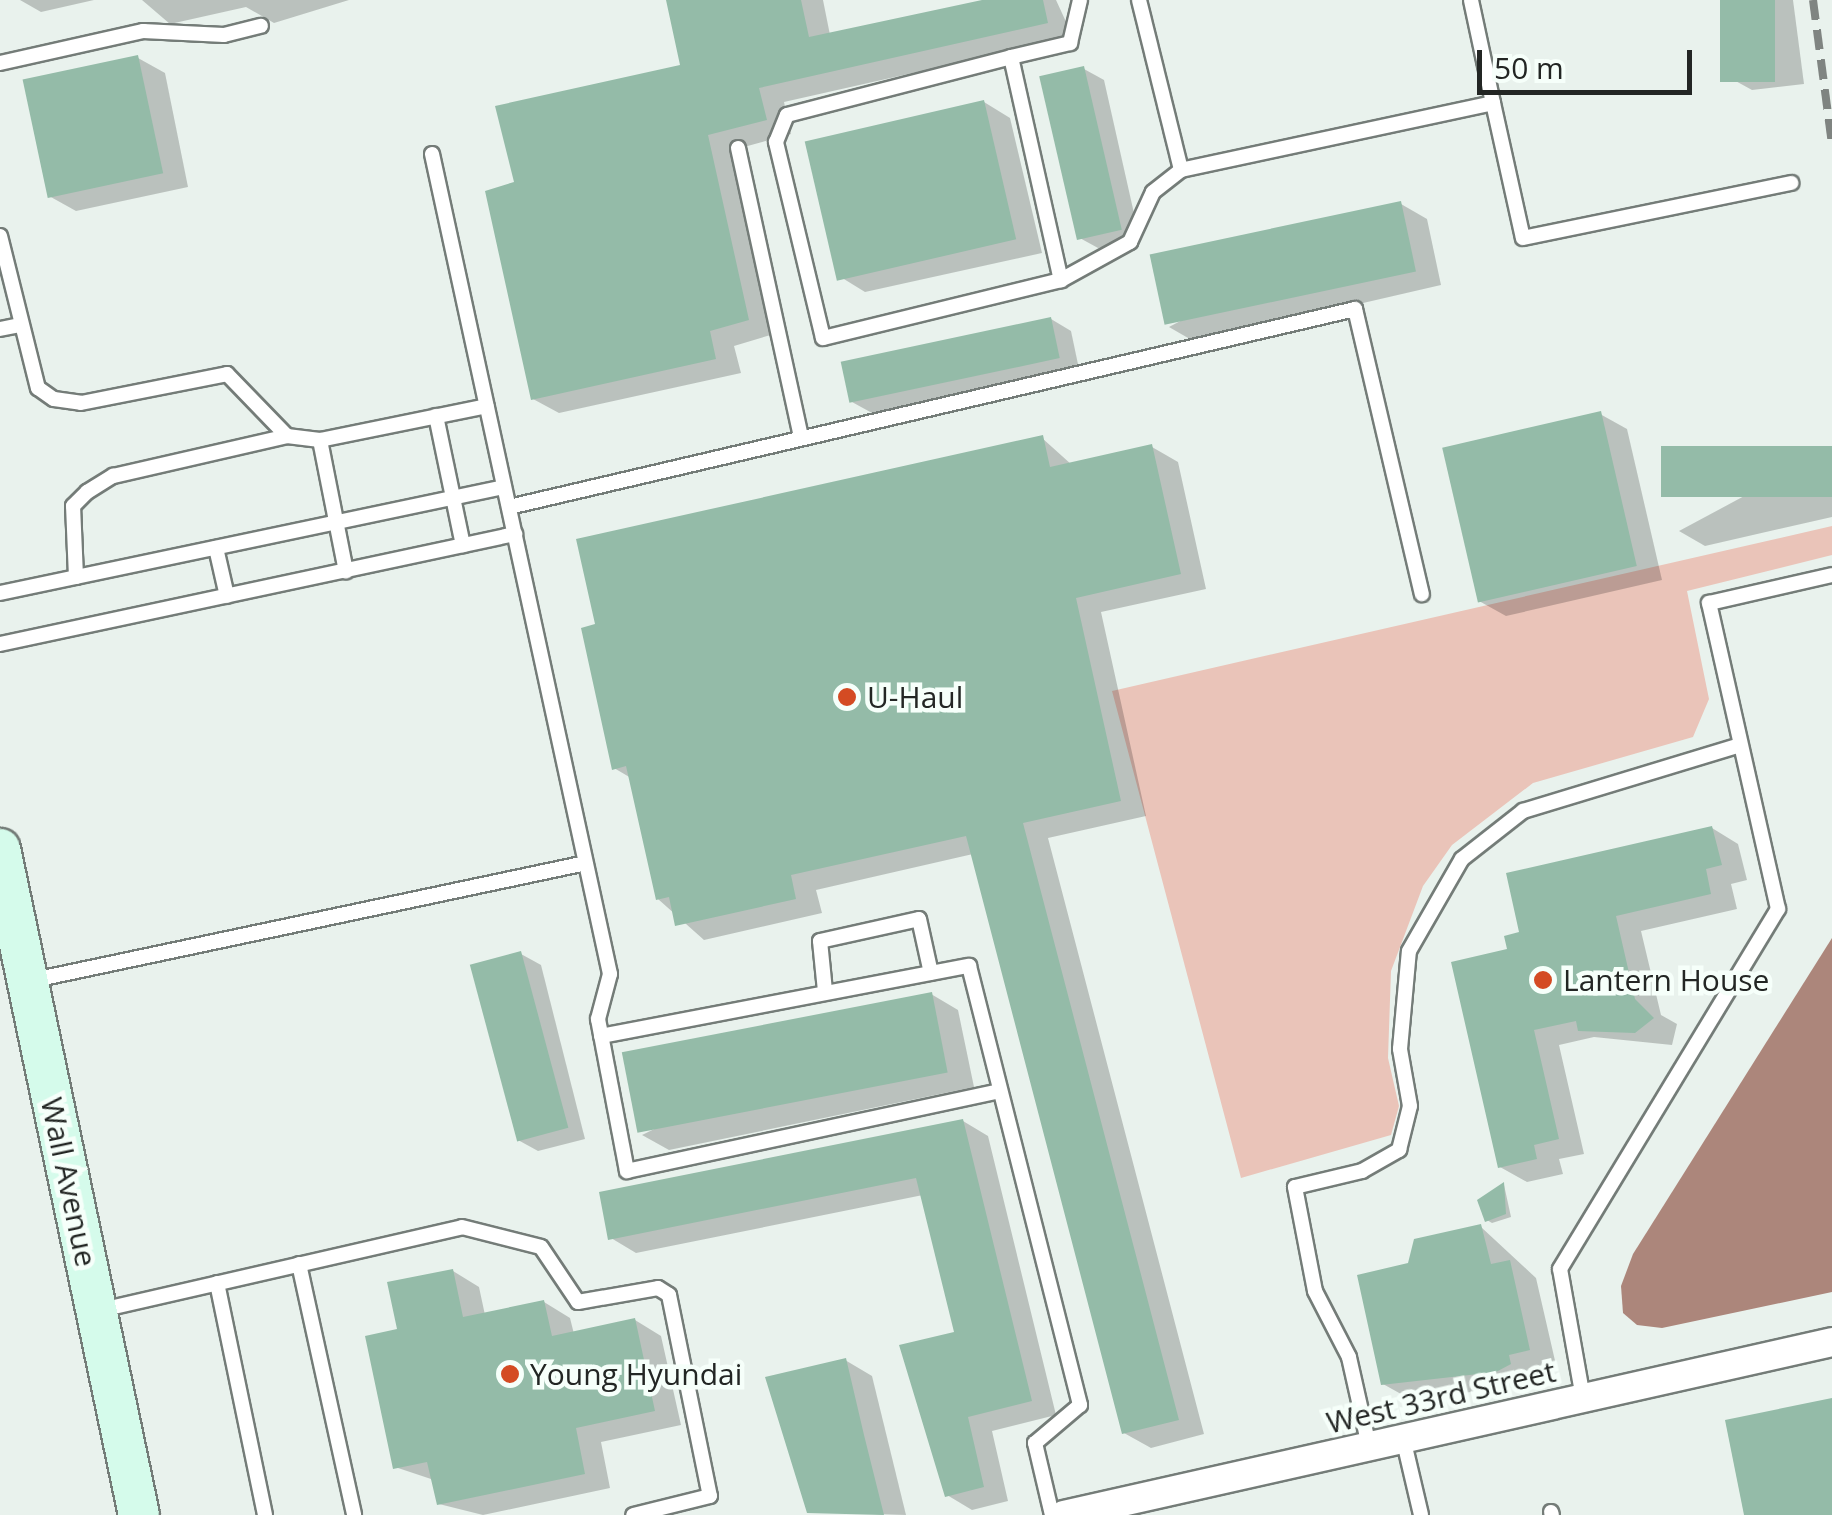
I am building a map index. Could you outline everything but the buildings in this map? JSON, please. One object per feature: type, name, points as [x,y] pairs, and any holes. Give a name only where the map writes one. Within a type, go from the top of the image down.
[{"type":"main road","name":"Wall Avenue","points":[[0,849],[140,1515]]},
{"type":"street","name":"West 33rd Street","points":[[1064,1515],[1832,1342]]},
{"type":"lane","points":[[1080,0],[1070,42],[787,115],[776,142],[823,338],[1061,280],[1130,242],[1153,192],[1181,170],[1493,102]]},
{"type":"lane","points":[[1139,0],[1181,170]]},
{"type":"lane","points":[[1472,0],[1523,238],[1791,183]]},
{"type":"lane","points":[[0,63],[143,31],[224,35],[262,26]]},
{"type":"lane","points":[[1011,57],[1061,280]]},
{"type":"lane","points":[[738,148],[802,438]]},
{"type":"lane","points":[[432,154],[610,974],[601,1036],[628,1171],[999,1091]]},
{"type":"lane","points":[[0,236],[38,388],[54,399],[81,404],[227,374],[287,436]]},
{"type":"lane","points":[[509,507],[1355,309],[1422,594]]},
{"type":"lane","points":[[0,329],[21,324]]},
{"type":"lane","points":[[76,578],[73,506],[113,476],[287,436],[320,440],[487,406]]},
{"type":"lane","points":[[436,416],[463,545]]},
{"type":"lane","points":[[320,440],[346,570]]},
{"type":"lane","points":[[0,593],[504,487]]},
{"type":"lane","points":[[0,644],[515,534]]},
{"type":"lane","points":[[216,548],[227,596]]},
{"type":"lane","points":[[1583,1398],[1560,1269],[1778,909],[1709,603],[1832,575]]},
{"type":"lane","points":[[1369,1446],[1349,1357],[1315,1292],[1295,1186],[1362,1171],[1399,1150],[1410,1106],[1400,1049],[1409,951],[1462,859],[1523,811],[1740,745]]},
{"type":"lane","points":[[27,982],[586,863]]},
{"type":"lane","points":[[825,991],[820,941],[920,918],[931,973]]},
{"type":"lane","points":[[601,1036],[969,966],[1080,1405],[1035,1443],[1052,1515]]},
{"type":"lane","points":[[95,1312],[300,1264],[488,1227],[542,1247],[578,1302],[658,1288],[669,1295],[710,1496],[633,1515]]},
{"type":"lane","points":[[300,1264],[354,1515]]},
{"type":"lane","points":[[217,1284],[265,1515]]},
{"type":"lane","points":[[1404,1438],[1421,1515]]},
{"type":"shaded area","points":[[1832,526],[1832,555],[1687,591],[1709,699],[1693,737],[1533,783],[1452,845],[1423,886],[1391,971],[1388,1058],[1399,1106],[1391,1135],[1241,1178],[1112,691]]},
{"type":"shaded area","points":[[1832,938],[1832,1292],[1662,1328],[1637,1325],[1623,1313],[1621,1286],[1633,1254]]},
{"type":"railway","points":[[1813,0],[1832,145]]},
{"type":"place","name":"U-Haul","points":[[847,697]]},
{"type":"place","name":"Lantern House","points":[[1543,980]]},
{"type":"place","name":"Young Hyundai","points":[[510,1374]]}]
